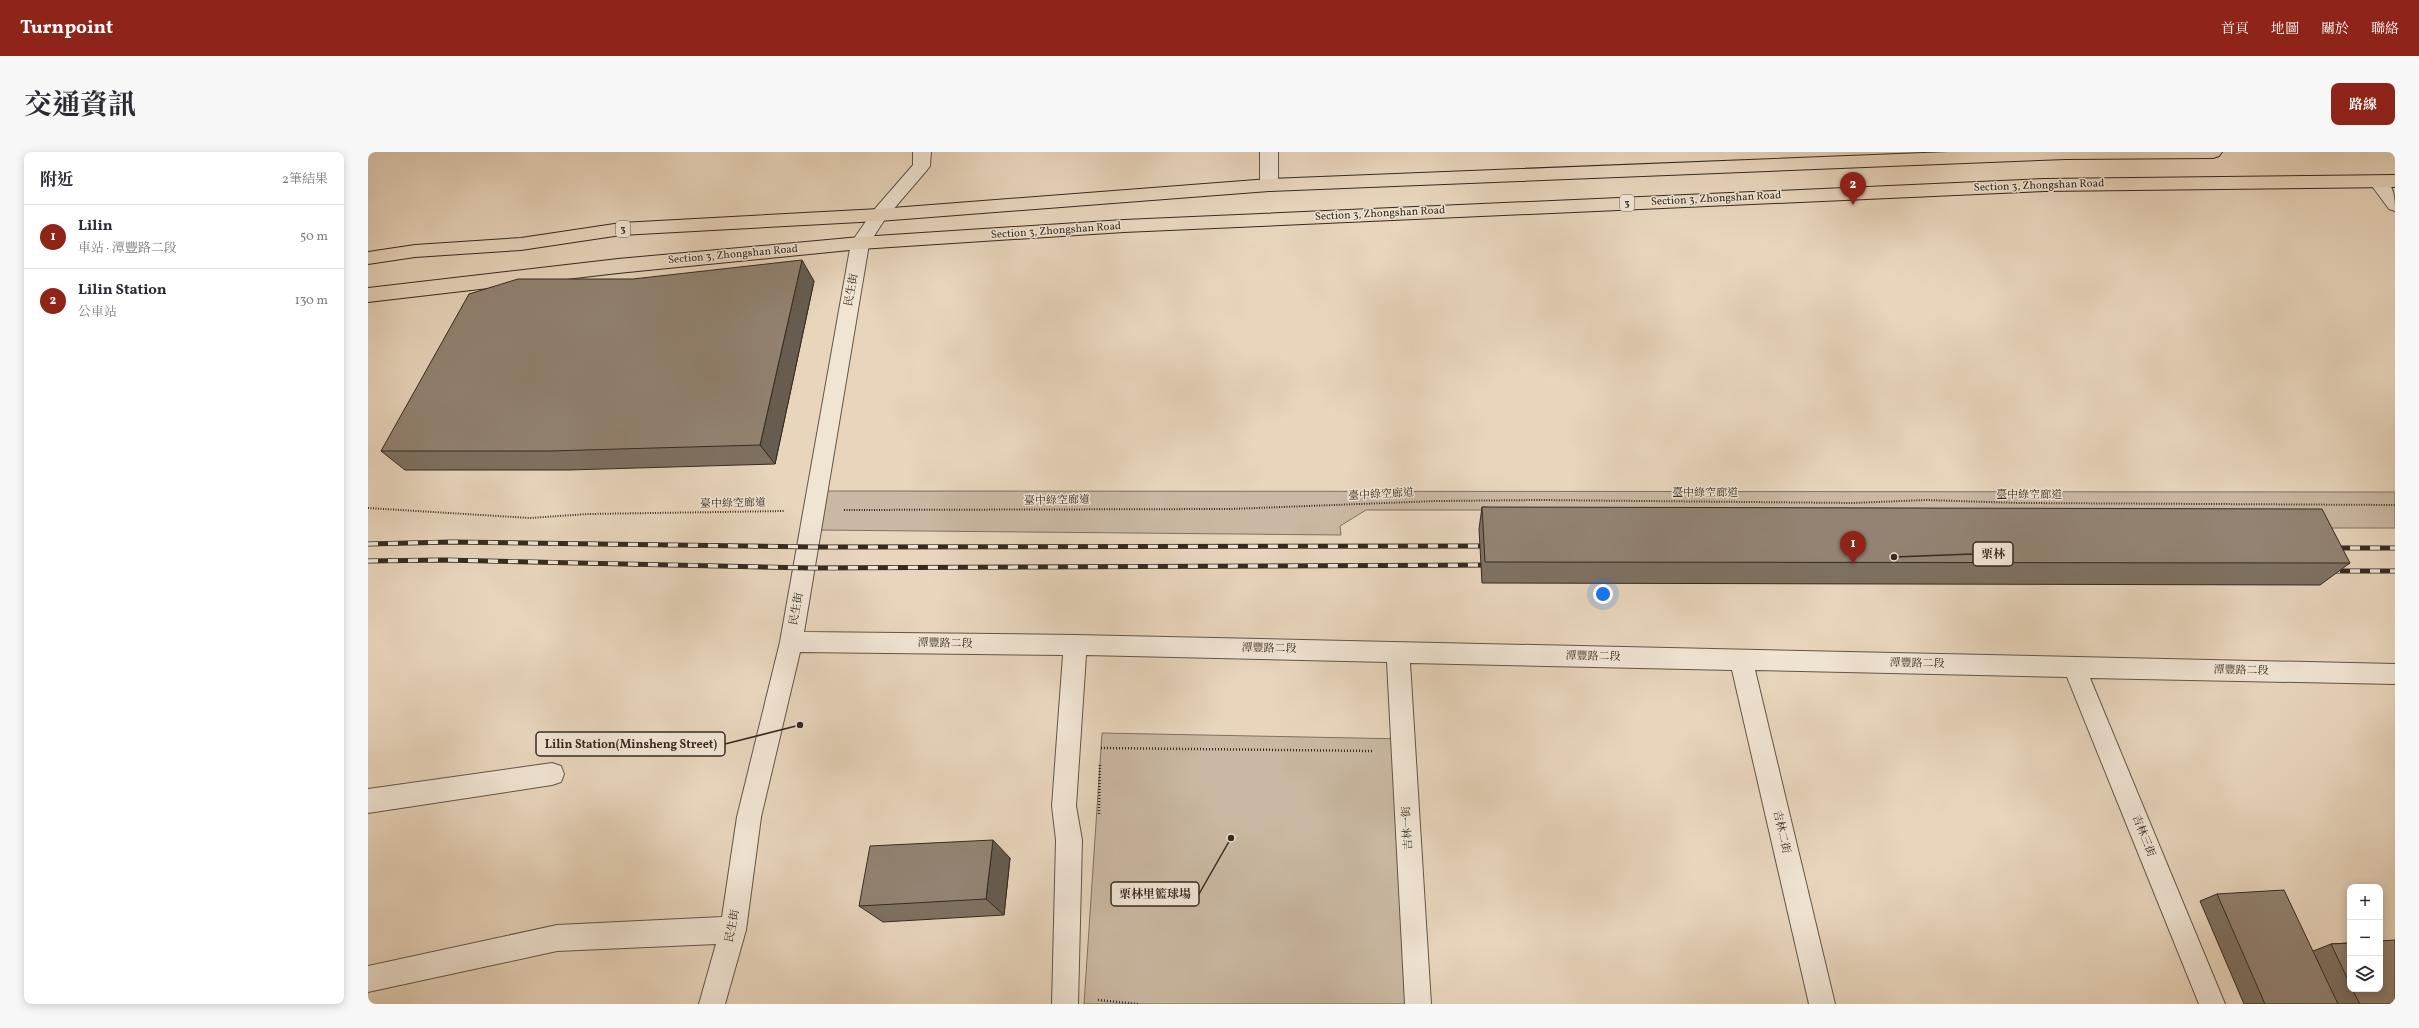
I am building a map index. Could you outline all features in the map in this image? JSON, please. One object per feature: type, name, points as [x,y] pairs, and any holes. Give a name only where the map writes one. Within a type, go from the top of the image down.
[{"type":"main road","name":"3","points":[[368,258],[415,251],[521,244],[621,229],[879,215],[1269,185],[2066,153],[2213,152]]},
{"type":"main road","name":"Section 3, Zhongshan Road","points":[[368,295],[618,266],[860,243],[1124,226],[2037,185],[2387,182]]},
{"type":"street","name":"民生街","points":[[712,1004],[734,930],[749,817],[791,642],[860,243],[879,215],[921,166],[922,152]]},
{"type":"street","points":[[1269,152],[1269,185]]},
{"type":"street","points":[[2387,182],[2395,204]]},
{"type":"street","name":"潭豐路二段","points":[[791,642],[1075,645],[2394,675]]},
{"type":"street","points":[[1065,1004],[1068,840],[1064,806],[1075,645]]},
{"type":"street","name":"吉林一街","points":[[1398,652],[1418,1004]]},
{"type":"street","name":"吉林二街","points":[[1741,660],[1822,1004]]},
{"type":"street","name":"吉林三街","points":[[2074,667],[2212,1004]]},
{"type":"street","points":[[368,801],[552,774]]},
{"type":"street","points":[[368,979],[557,938],[734,930]]},
{"type":"path","name":"臺中綠空廊道","points":[[368,508],[530,518],[588,514],[638,515],[814,510],[1230,509],[1437,501],[1539,500],[1846,502],[1926,500],[2019,503],[2395,506]]},
{"type":"path","points":[[1099,818],[1101,747],[1380,751]]},
{"type":"path","points":[[1094,999],[1138,1004]]},
{"type":"shaded area","points":[[825,491],[2395,492],[2395,528],[2289,528],[2280,510],[1366,510],[1340,526],[1341,535],[816,530]]},
{"type":"shaded area","points":[[1102,733],[1406,739],[1412,1004],[1084,1004]]},
{"type":"building","points":[[802,260],[760,445],[549,451],[381,451],[469,294],[518,279],[633,279]]},
{"type":"building","points":[[1482,507],[2322,509],[2350,563],[1485,562]]},
{"type":"building","points":[[993,840],[986,899],[859,906],[870,846]]},
{"type":"building","points":[[2284,890],[2338,1004],[2265,1004],[2217,894]]},
{"type":"building","points":[[2395,940],[2395,1004],[2360,1004],[2354,992],[2383,992],[2383,941]]},
{"type":"building","points":[[2347,943],[2347,978],[2331,944]]},
{"type":"railway","points":[[368,544],[452,542],[817,547],[1492,546]]},
{"type":"railway","points":[[2330,548],[2395,548]]},
{"type":"railway","points":[[368,561],[444,560],[810,568],[1492,565]]},
{"type":"railway","points":[[2330,571],[2395,571]]},
{"type":"place","name":"Lilin Station","points":[[1853,205]]},
{"type":"place","name":"栗林","points":[[1894,557]]},
{"type":"place","name":"Lilin","points":[[1853,564]]},
{"type":"place","name":"Lilin Station(Minsheng Street)","points":[[800,725]]},
{"type":"place","name":"栗林里籃球場","points":[[1231,838]]}]
